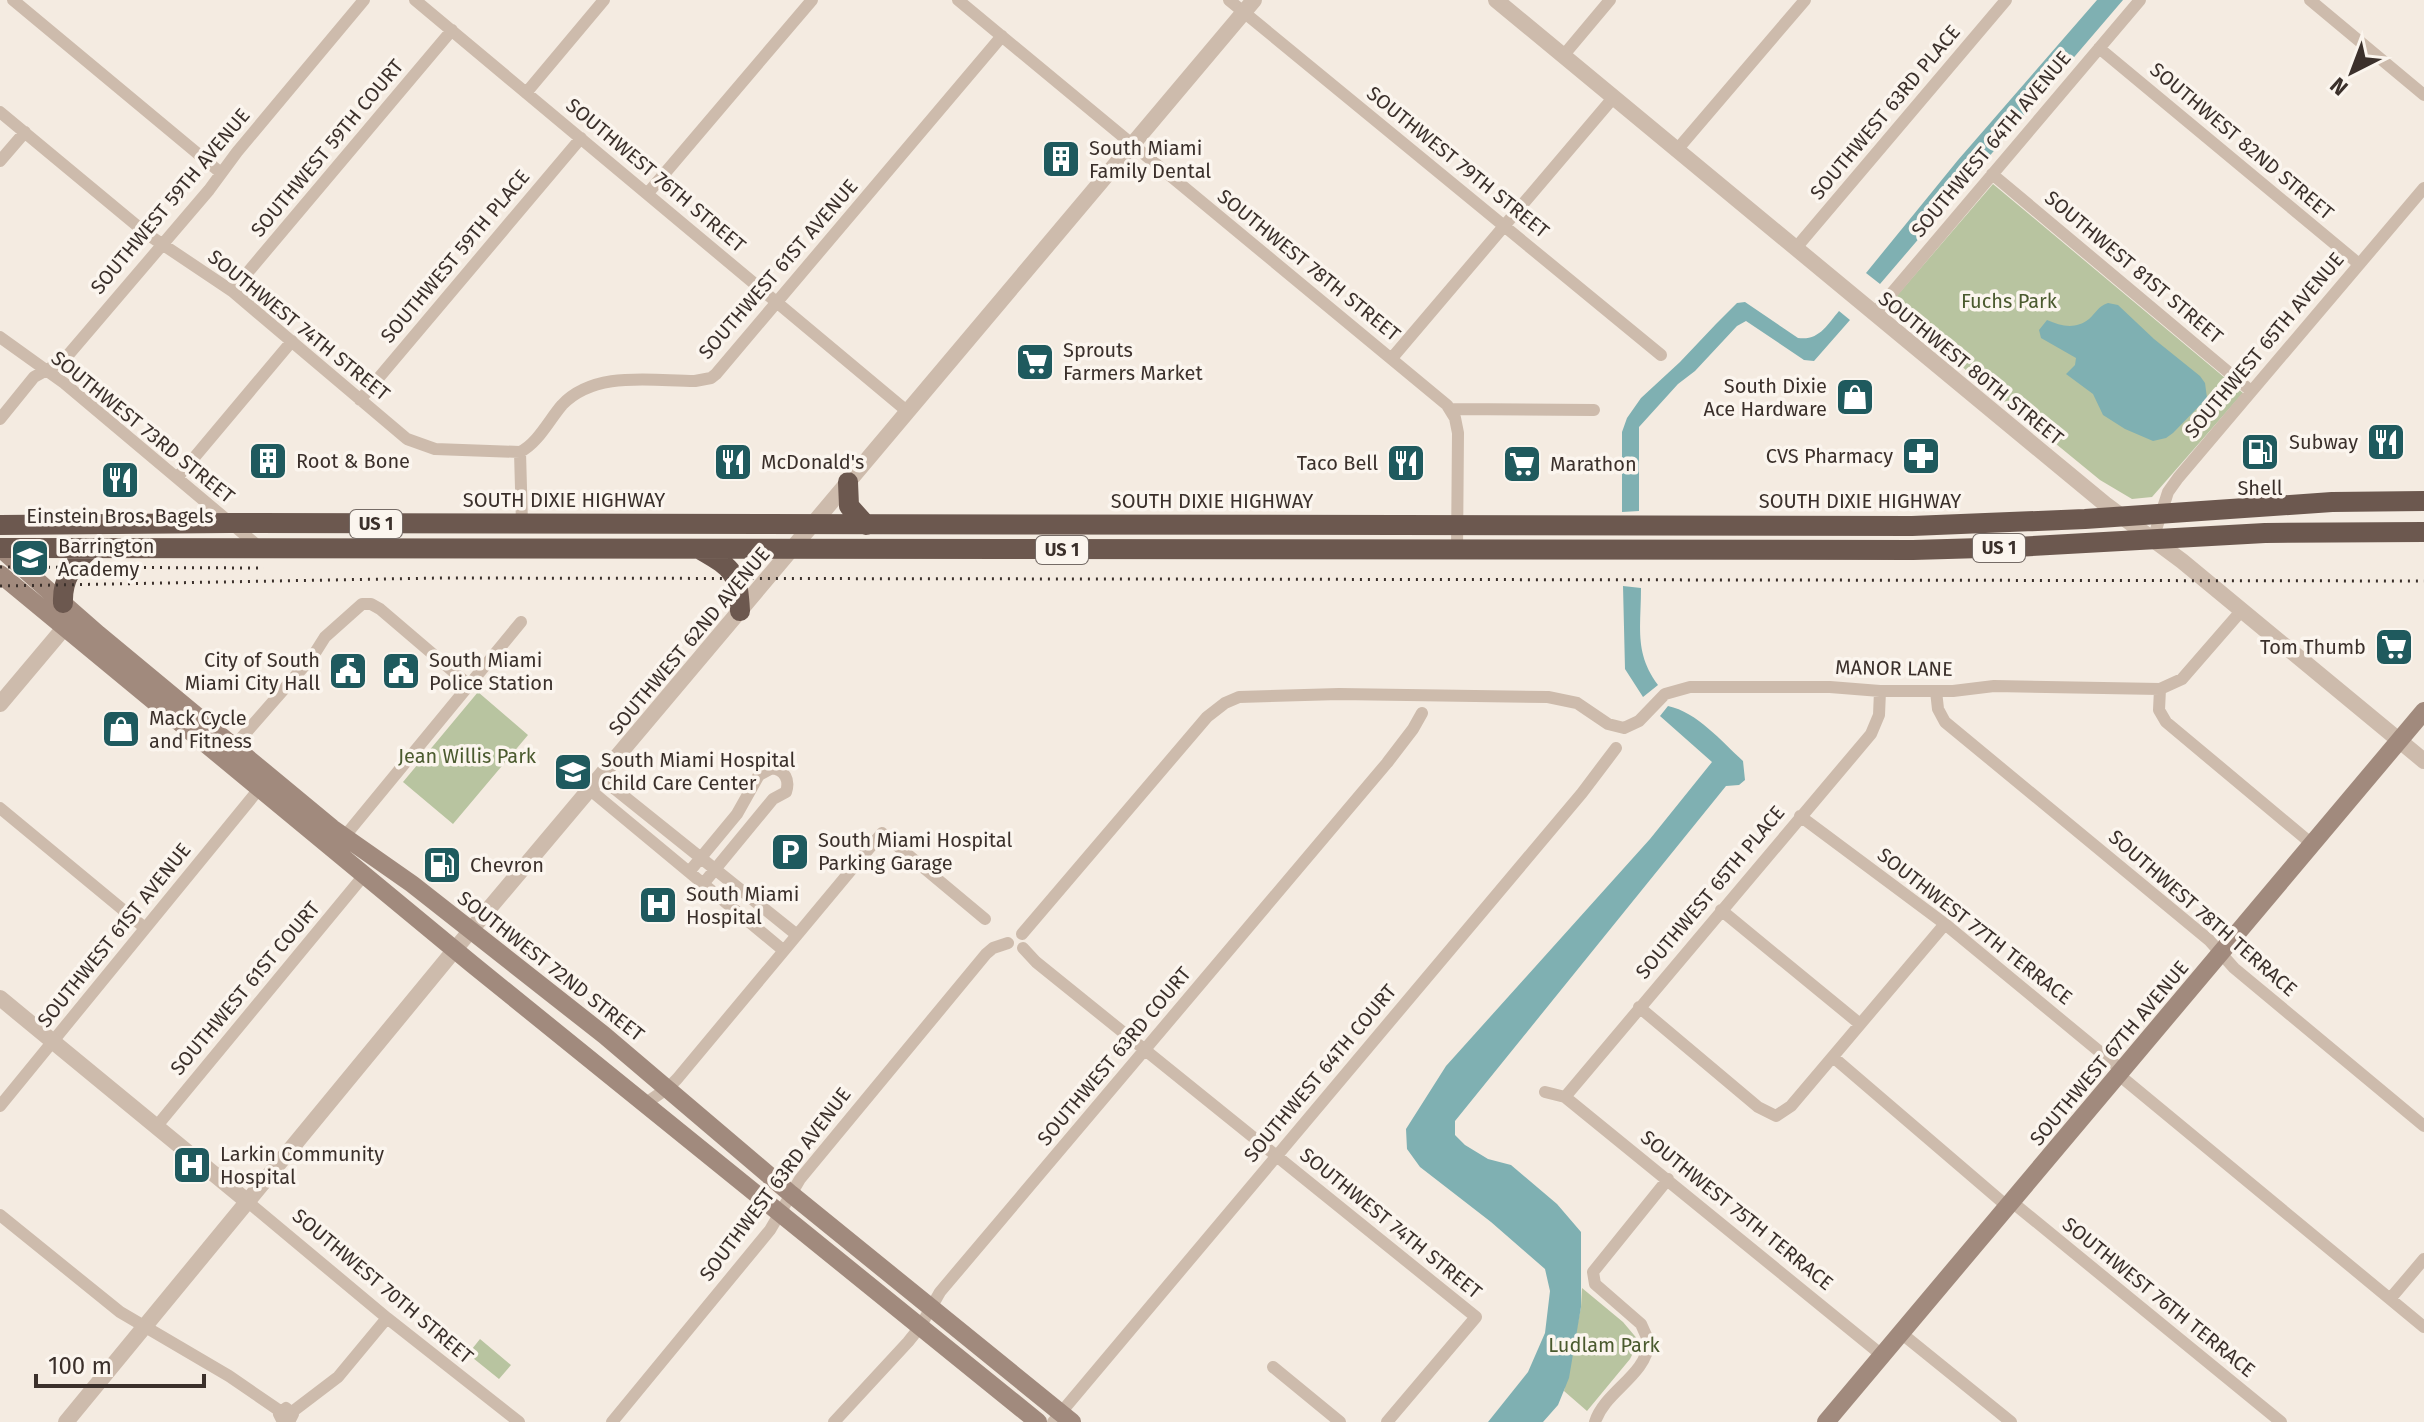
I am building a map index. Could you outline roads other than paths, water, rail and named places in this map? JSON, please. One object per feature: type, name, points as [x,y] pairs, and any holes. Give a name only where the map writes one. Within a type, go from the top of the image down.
[{"type":"highway","points":[[848,482],[849,506],[866,525]]},
{"type":"highway","name":"SOUTH DIXIE HIGHWAY","points":[[0,525],[1912,526],[2120,517],[2332,502],[2424,501]]},
{"type":"highway","points":[[485,549],[504,540],[522,524],[528,534],[549,549]]},
{"type":"highway","points":[[1733,548],[1749,541],[1797,540],[1811,525]]},
{"type":"highway","name":"US 1","points":[[0,548],[1960,550],[2265,533],[2424,532]]},
{"type":"highway","points":[[63,603],[62,590],[70,569],[90,549]]},
{"type":"highway","points":[[701,550],[729,568],[738,585],[740,611]]},
{"type":"main road","name":"SOUTHWEST 72ND STREET","points":[[0,548],[229,753],[259,789],[339,844],[405,879],[471,930],[668,1088],[1062,1419]]},
{"type":"main road","name":"SOUTHWEST 72ND STREET","points":[[0,574],[64,628],[229,753],[339,844],[365,874],[455,949],[1038,1422]]},
{"type":"main road","points":[[64,628],[79,624],[98,634]]},
{"type":"main road","name":"SOUTHWEST 67TH AVENUE","points":[[1826,1422],[2424,711]]},
{"type":"street","points":[[13,0],[221,173]]},
{"type":"street","name":"SOUTHWEST 59TH AVENUE","points":[[0,419],[34,377],[63,361],[163,245],[364,0]]},
{"type":"street","name":"SOUTHWEST 76TH STREET","points":[[415,0],[908,412]]},
{"type":"street","points":[[526,93],[604,0]]},
{"type":"street","points":[[648,193],[812,0]]},
{"type":"street","name":"SOUTHWEST 78TH STREET","points":[[958,0],[1450,409]]},
{"type":"street","name":"SOUTHWEST 79TH STREET","points":[[1229,0],[1249,6],[1661,355]]},
{"type":"street","name":"SOUTHWEST 80TH STREET","points":[[1496,0],[2120,517],[2153,539],[2242,610],[2424,761]]},
{"type":"street","points":[[1563,56],[1610,0]]},
{"type":"street","points":[[1676,151],[1805,0]]},
{"type":"street","name":"SOUTHWEST 63RD PLACE","points":[[1795,249],[2006,0]]},
{"type":"street","name":"SOUTHWEST 64TH AVENUE","points":[[1876,316],[1880,307],[2140,0]]},
{"type":"street","points":[[2310,0],[2424,95]]},
{"type":"street","name":"SOUTHWEST 62ND AVENUE","points":[[66,1422],[455,949],[1249,6]]},
{"type":"street","name":"SOUTHWEST 59TH COURT","points":[[232,291],[452,30]]},
{"type":"street","name":"SOUTHWEST 61ST AVENUE","points":[[520,452],[532,443],[564,403],[589,386],[620,381],[695,381],[711,378],[1002,36]]},
{"type":"street","name":"SOUTHWEST 82ND STREET","points":[[2099,48],[2359,264]]},
{"type":"street","points":[[1392,358],[1613,98]]},
{"type":"street","name":"SOUTHWEST 74TH STREET","points":[[0,112],[163,245],[232,291],[399,434],[426,447],[520,452]]},
{"type":"street","points":[[0,161],[25,132]]},
{"type":"street","name":"SOUTHWEST 59TH PLACE","points":[[360,400],[581,138]]},
{"type":"street","name":"SOUTHWEST 81ST STREET","points":[[1992,174],[2251,391]]},
{"type":"street","name":"SOUTHWEST 65TH AVENUE","points":[[2153,539],[2168,492],[2178,478],[2424,188]]},
{"type":"street","name":"SOUTHWEST 73RD STREET","points":[[0,337],[64,383],[260,548]]},
{"type":"street","points":[[177,478],[292,341]]},
{"type":"street","points":[[1457,551],[1458,433],[1450,409],[1594,410]]},
{"type":"street","points":[[520,452],[522,524]]},
{"type":"street","points":[[229,753],[313,656],[325,637],[359,605],[371,604],[469,685]]},
{"type":"street","points":[[2242,610],[2182,679],[2160,689],[2159,710],[2166,722],[2312,844]]},
{"type":"street","points":[[339,844],[521,622]]},
{"type":"street","points":[[0,704],[64,628]]},
{"type":"street","name":"MANOR LANE","points":[[1022,941],[1203,721],[1225,703],[1252,696],[1548,697],[1577,703],[1608,724],[1620,728],[1635,723],[1668,692],[1690,687],[1840,687],[1880,691],[1936,691],[1994,686],[2160,689]]},
{"type":"street","name":"SOUTHWEST 65TH PLACE","points":[[1565,1097],[1875,728],[1880,691]]},
{"type":"street","name":"SOUTHWEST 78TH TERRACE","points":[[1936,691],[1938,709],[1945,722],[2209,940],[2234,968],[2424,1126]]},
{"type":"street","name":"SOUTHWEST 63RD COURT","points":[[834,1422],[920,1327],[940,1292],[1387,763],[1422,713]]},
{"type":"street","name":"SOUTHWEST 64TH COURT","points":[[1062,1419],[1616,748]]},
{"type":"street","points":[[689,872],[737,814],[759,775],[772,768],[783,772],[787,789],[781,797],[773,799],[760,794],[756,782]]},
{"type":"street","points":[[594,783],[700,859],[797,935]]},
{"type":"street","points":[[594,783],[689,872],[783,950]]},
{"type":"street","name":"SOUTHWEST 61ST AVENUE","points":[[0,1106],[259,789]]},
{"type":"street","points":[[703,884],[773,799]]},
{"type":"street","points":[[0,808],[145,928]]},
{"type":"street","name":"SOUTHWEST 77TH TERRACE","points":[[1800,816],[1945,924],[2424,1327]]},
{"type":"street","points":[[646,1103],[668,1088],[882,833],[985,919]]},
{"type":"street","name":"SOUTHWEST 61ST COURT","points":[[156,1127],[365,874]]},
{"type":"street","points":[[1721,910],[1860,1024]]},
{"type":"street","points":[[1639,1007],[1758,1107],[1776,1116],[1791,1106],[1945,924]]},
{"type":"street","name":"SOUTHWEST 74TH STREET","points":[[1022,941],[1036,962],[1476,1317],[1387,1422]]},
{"type":"street","name":"SOUTHWEST 63RD AVENUE","points":[[612,1422],[770,1230],[800,1179],[983,958],[993,948],[1008,943],[1015,950],[1022,941]]},
{"type":"street","name":"SOUTHWEST 70TH STREET","points":[[0,998],[387,1318],[519,1422]]},
{"type":"street","name":"SOUTHWEST 76TH TERRACE","points":[[1833,1057],[2281,1422]]},
{"type":"street","points":[[1545,1092],[1565,1097]]},
{"type":"street","name":"SOUTHWEST 75TH TERRACE","points":[[1565,1097],[1883,1356]]},
{"type":"street","points":[[1595,1422],[1604,1404],[1643,1361],[1649,1342],[1641,1324],[1597,1287],[1592,1275],[1597,1264],[1668,1179]]},
{"type":"street","points":[[0,1215],[120,1312],[229,1376],[285,1419],[338,1377],[387,1318]]},
{"type":"street","points":[[2390,1299],[2424,1259]]},
{"type":"street","points":[[1901,1333],[2011,1422]]},
{"type":"street","points":[[1273,1367],[1340,1422]]},
{"type":"water","points":[[2097,0],[2123,0],[1880,284],[1866,273],[1958,160]]},
{"type":"water","points":[[1745,302],[1798,338],[1817,334],[1839,311],[1850,320],[1814,361],[1804,360],[1746,321],[1737,326],[1639,427],[1639,511],[1622,512],[1622,432],[1627,418],[1641,398],[1737,303]]},
{"type":"water","points":[[2108,303],[2118,305],[2205,383],[2207,398],[2166,438],[2153,441],[2103,415],[2093,394],[2066,374],[2075,365],[2076,358],[2041,338],[2039,330],[2047,320],[2078,325]]},
{"type":"water","points":[[1623,586],[1641,588],[1642,651],[1658,685],[1643,697],[1625,669]]},
{"type":"water","points":[[1668,706],[1699,721],[1743,761],[1745,780],[1739,785],[1726,786],[1455,1121],[1455,1135],[1465,1145],[1488,1159],[1511,1165],[1557,1204],[1581,1232],[1581,1307],[1569,1378],[1558,1405],[1543,1422],[1488,1422],[1528,1372],[1545,1333],[1550,1291],[1545,1269],[1420,1167],[1407,1149],[1406,1129],[1446,1066],[1650,839],[1712,762],[1660,716]]},
{"type":"railway","points":[[0,567],[264,568]]},
{"type":"railway","points":[[0,586],[440,578],[2424,581]]},
{"type":"place","name":"South Miami Family Dental","points":[[1061,159]]},
{"type":"place","name":"Sprouts Farmers Market","points":[[1035,362]]},
{"type":"place","name":"South Dixie Ace Hardware","points":[[1855,397]]},
{"type":"place","name":"Subway","points":[[2386,442]]},
{"type":"place","name":"Shell","points":[[2260,452]]},
{"type":"place","name":"CVS Pharmacy","points":[[1921,456]]},
{"type":"place","name":"Root & Bone","points":[[268,461]]},
{"type":"place","name":"McDonald's","points":[[733,462]]},
{"type":"place","name":"Taco Bell","points":[[1406,463]]},
{"type":"place","name":"Marathon","points":[[1522,464]]},
{"type":"place","name":"Einstein Bros. Bagels","points":[[120,480]]},
{"type":"place","name":"Barrington Academy","points":[[30,558]]},
{"type":"place","name":"Tom Thumb","points":[[2394,647]]},
{"type":"place","name":"City of South Miami City Hall","points":[[348,671]]},
{"type":"place","name":"South Miami Police Station","points":[[401,671]]},
{"type":"place","name":"Mack Cycle and Fitness","points":[[121,729]]},
{"type":"place","name":"South Miami Hospital Child Care Center","points":[[573,772]]},
{"type":"place","name":"South Miami Hospital Parking Garage","points":[[790,852]]},
{"type":"place","name":"Chevron","points":[[442,865]]},
{"type":"place","name":"South Miami Hospital","points":[[658,905]]},
{"type":"place","name":"Larkin Community Hospital","points":[[192,1165]]},
{"type":"park label","name":"Fuchs Park","points":[[2009,301]]},
{"type":"park label","name":"Jean Willis Park","points":[[467,756]]},
{"type":"park label","name":"Ludlam Park","points":[[1604,1345]]}]
